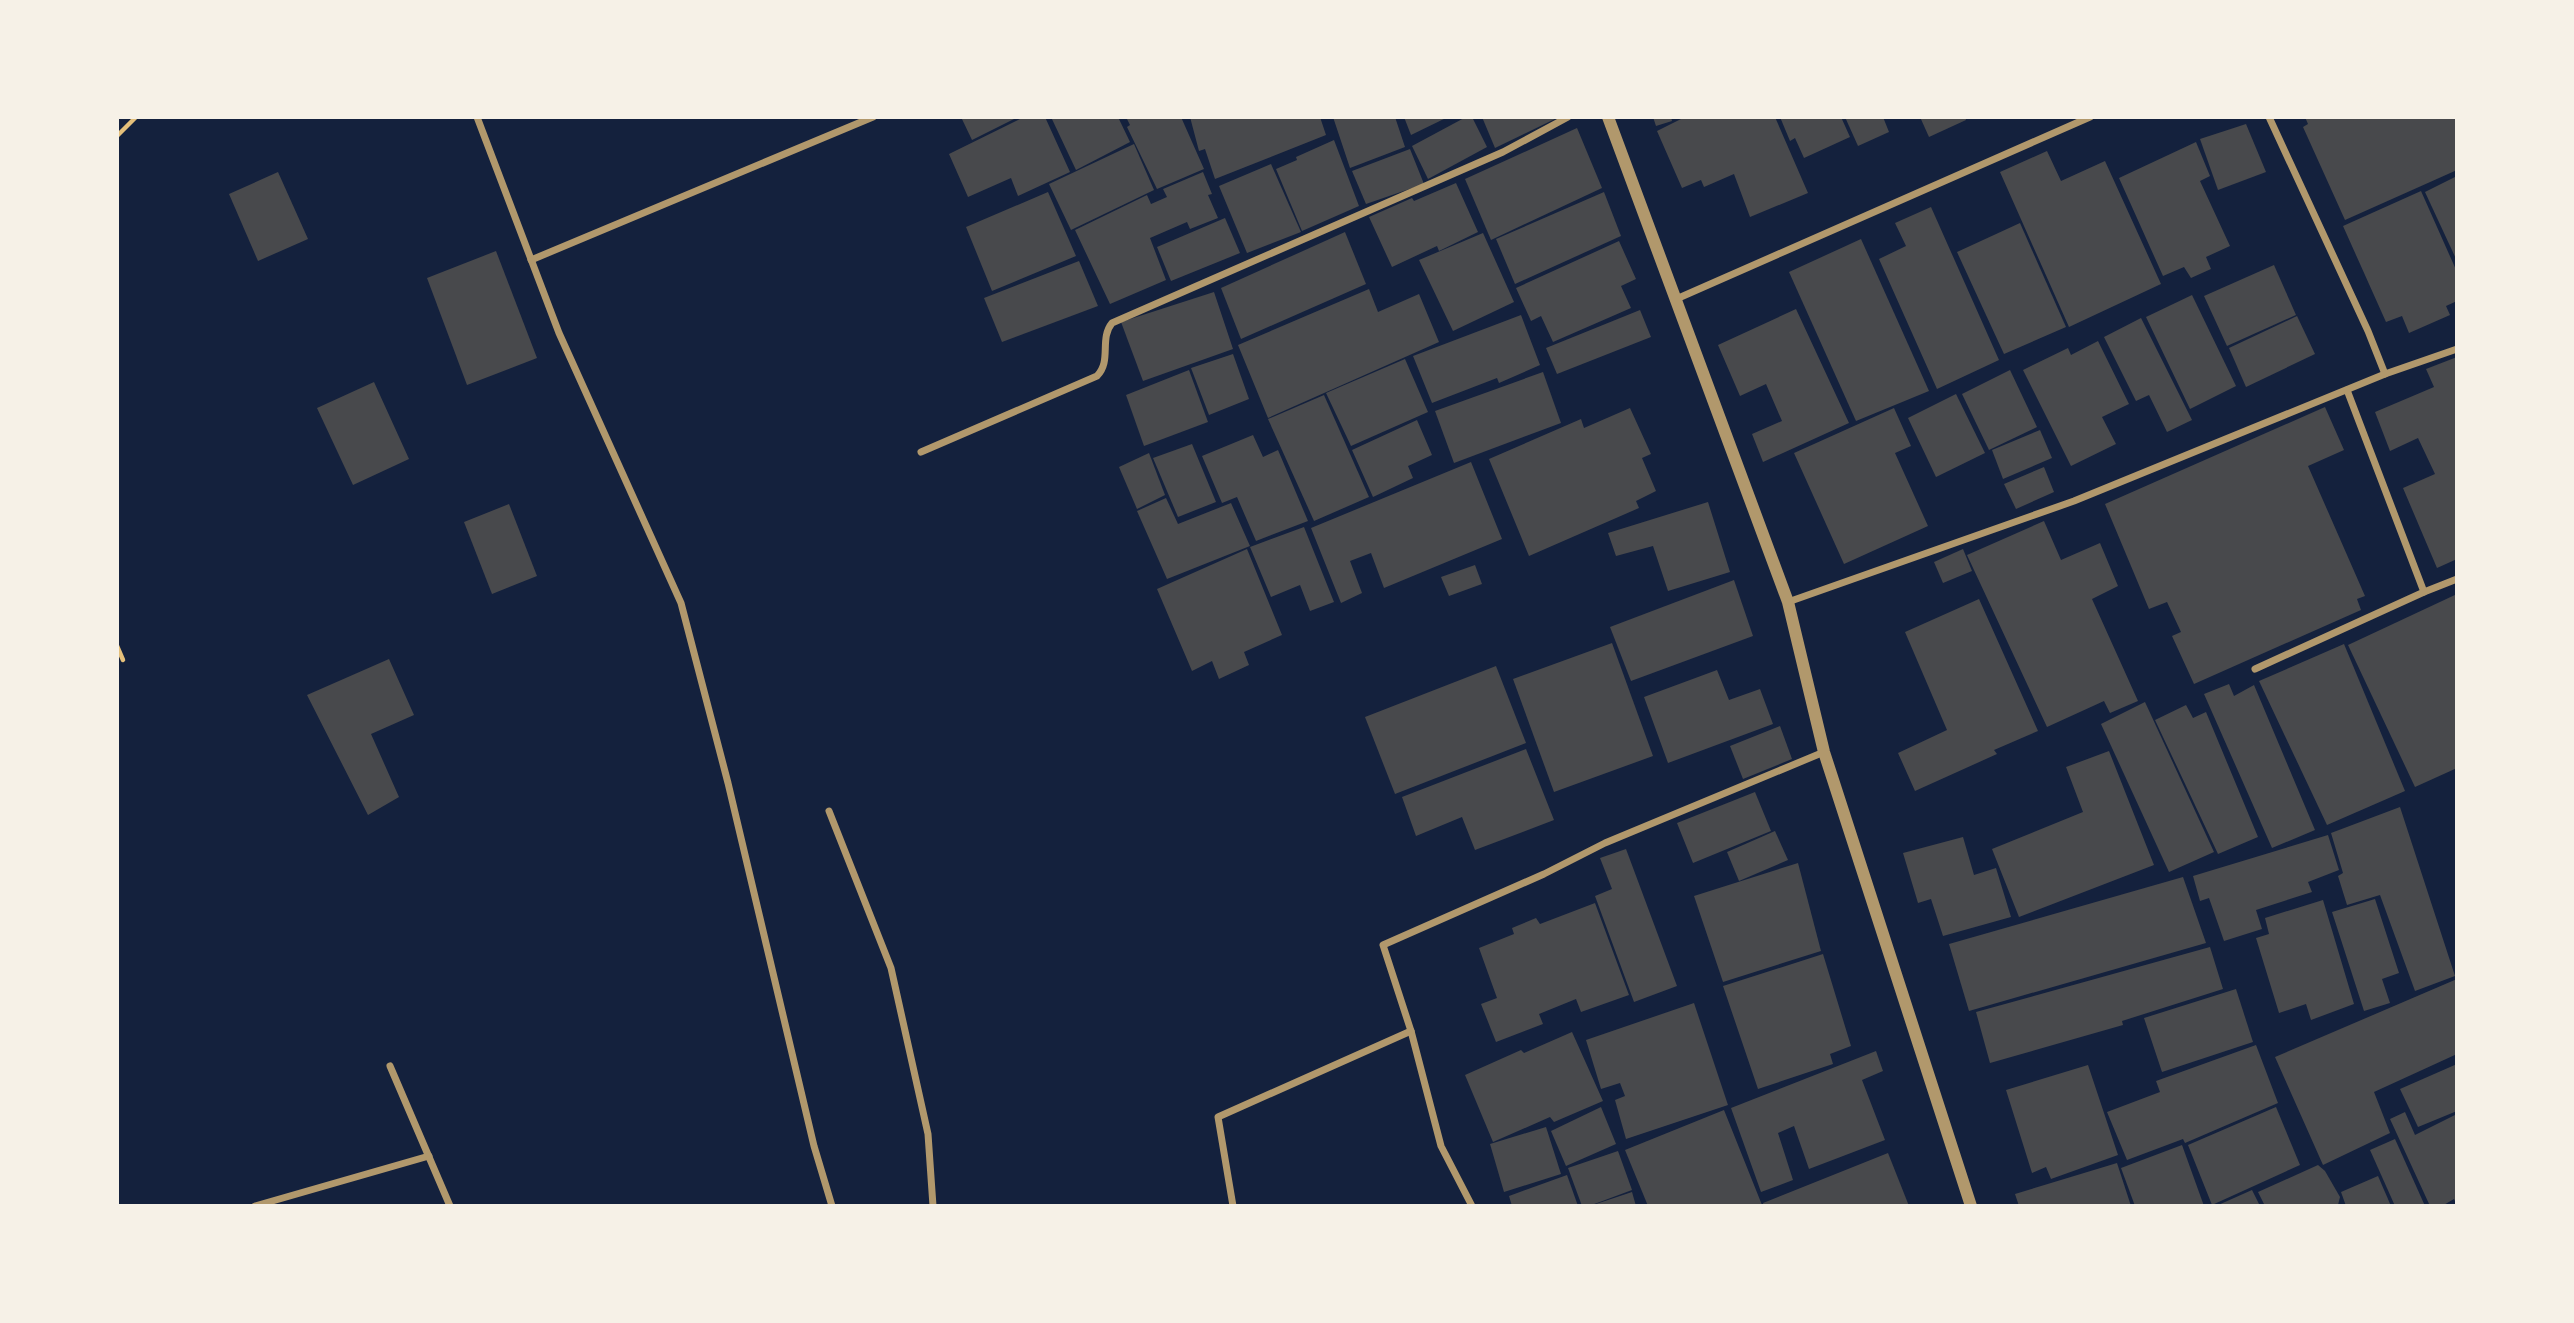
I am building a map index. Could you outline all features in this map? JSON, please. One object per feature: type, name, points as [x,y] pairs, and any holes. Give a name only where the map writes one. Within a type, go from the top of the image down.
[{"type":"street","points":[[477,117],[559,333],[681,604],[731,797],[814,1146],[832,1206]]},
{"type":"street","points":[[531,260],[873,117]]},
{"type":"street","points":[[921,452],[1097,376],[1105,365],[1108,328],[1112,324],[1503,152],[1568,117]]},
{"type":"street","points":[[1608,117],[1788,602],[1824,752],[1971,1206]]},
{"type":"street","points":[[1674,300],[2090,117]]},
{"type":"street","points":[[2269,117],[2368,331],[2385,374]]},
{"type":"street","points":[[1788,602],[2074,501],[2385,374],[2457,349]]},
{"type":"street","points":[[2347,390],[2424,592]]},
{"type":"street","points":[[2255,669],[2457,579]]},
{"type":"street","points":[[1472,1206],[1441,1146],[1411,1031],[1383,944],[1544,874],[1605,843],[1824,752]]},
{"type":"street","points":[[829,811],[891,968],[928,1134],[933,1206]]},
{"type":"street","points":[[1233,1206],[1218,1116],[1411,1031]]},
{"type":"street","points":[[390,1066],[450,1206]]},
{"type":"street","points":[[255,1206],[429,1156]]},
{"type":"path","points":[[117,136],[136,117]]},
{"type":"path","points":[[117,646],[123,660]]},
{"type":"building","points":[[961,117],[1018,117],[972,140]]},
{"type":"building","points":[[1024,117],[1045,117],[1070,172],[1018,196],[1011,178],[968,197],[949,154]]},
{"type":"building","points":[[1051,117],[1118,117],[1130,142],[1076,170]]},
{"type":"building","points":[[1126,117],[1181,117],[1204,169],[1157,189],[1127,127],[1130,125]]},
{"type":"building","points":[[1190,117],[1320,117],[1326,135],[1215,179],[1205,149],[1199,151]]},
{"type":"building","points":[[1333,117],[1395,117],[1405,147],[1350,168]]},
{"type":"building","points":[[1404,117],[1448,117],[1411,135]]},
{"type":"building","points":[[1466,117],[1472,117],[1487,147],[1428,179],[1412,146]]},
{"type":"building","points":[[1482,117],[1559,117],[1495,148]]},
{"type":"building","points":[[1653,117],[1671,117],[1672,121],[1656,126]]},
{"type":"building","points":[[1685,117],[1775,117],[1808,193],[1750,217],[1734,174],[1704,187],[1701,180],[1682,188],[1657,131]]},
{"type":"building","points":[[1780,117],[1841,117],[1850,137],[1804,158],[1795,138],[1790,141]]},
{"type":"building","points":[[1845,117],[1883,117],[1889,132],[1858,146]]},
{"type":"building","points":[[1920,117],[1965,117],[1966,120],[1929,137]]},
{"type":"building","points":[[2305,117],[2457,117],[2457,170],[2345,220],[2303,127],[2308,124]]},
{"type":"building","points":[[2246,124],[2266,172],[2218,190],[2200,139]]},
{"type":"building","points":[[1577,128],[1602,188],[1491,240],[1465,179]]},
{"type":"building","points":[[1334,140],[1359,206],[1302,231],[1276,169]]},
{"type":"building","points":[[2196,142],[2210,176],[2200,181],[2230,246],[2206,257],[2211,269],[2191,278],[2184,267],[2163,276],[2119,178]]},
{"type":"building","points":[[1134,144],[1154,190],[1071,230],[1049,184]]},
{"type":"building","points":[[1410,149],[1424,184],[1366,204],[1352,171]]},
{"type":"building","points":[[2047,151],[2061,181],[2105,161],[2161,284],[2069,327],[2000,172]]},
{"type":"building","points":[[1271,164],[1301,232],[1247,253],[1219,186]]},
{"type":"building","points":[[278,172],[308,239],[258,261],[229,194]]},
{"type":"building","points":[[1203,172],[1212,194],[1208,195],[1218,218],[1190,229],[1187,222],[1150,238],[1166,280],[1110,304],[1075,230],[1147,195],[1151,204],[1167,197],[1163,189]]},
{"type":"building","points":[[2457,176],[2457,261],[2425,192]]},
{"type":"building","points":[[1456,183],[1478,232],[1439,251],[1437,246],[1392,267],[1369,217]]},
{"type":"building","points":[[2421,191],[2457,272],[2457,301],[2446,306],[2450,315],[2409,333],[2402,316],[2386,322],[2343,226]]},
{"type":"building","points":[[1048,192],[1076,256],[992,291],[966,227]]},
{"type":"building","points":[[1604,192],[1621,236],[1515,284],[1496,239]]},
{"type":"building","points":[[1931,207],[1999,360],[1937,389],[1879,259],[1906,246],[1895,223]]},
{"type":"building","points":[[1225,218],[1240,253],[1171,281],[1157,247]]},
{"type":"building","points":[[2020,223],[2066,327],[2004,354],[1957,252]]},
{"type":"building","points":[[1345,232],[1366,284],[1241,339],[1221,288]]},
{"type":"building","points":[[1483,233],[1514,302],[1453,331],[1419,260]]},
{"type":"building","points":[[1861,239],[1929,391],[1856,421],[1789,272]]},
{"type":"building","points":[[1619,241],[1636,279],[1621,286],[1631,308],[1553,342],[1541,316],[1531,321],[1516,288]]},
{"type":"building","points":[[496,251],[537,358],[467,385],[427,278]]},
{"type":"building","points":[[1079,261],[1098,306],[1002,342],[984,298]]},
{"type":"building","points":[[2274,265],[2296,315],[2227,346],[2204,296]]},
{"type":"building","points":[[1369,289],[1378,312],[1419,294],[1439,342],[1268,418],[1238,345]]},
{"type":"building","points":[[1214,292],[1233,349],[1143,381],[1121,322]]},
{"type":"building","points":[[2192,295],[2236,386],[2190,409],[2146,317]]},
{"type":"building","points":[[1796,309],[1849,423],[1763,462],[1752,434],[1782,421],[1766,384],[1740,396],[1718,345]]},
{"type":"building","points":[[1640,310],[1651,337],[1557,374],[1546,348]]},
{"type":"building","points":[[1521,315],[1540,365],[1499,383],[1497,378],[1432,403],[1413,356]]},
{"type":"building","points":[[2297,316],[2315,354],[2246,387],[2229,348]]},
{"type":"building","points":[[2141,318],[2192,420],[2167,432],[2149,395],[2136,401],[2104,337]]},
{"type":"building","points":[[2098,341],[2129,404],[2102,417],[2116,444],[2071,466],[2023,370],[2068,348],[2071,355]]},
{"type":"building","points":[[1233,354],[1249,399],[1209,415],[1191,368]]},
{"type":"building","points":[[2457,357],[2457,559],[2437,568],[2403,488],[2435,474],[2418,438],[2390,451],[2375,412],[2434,387],[2426,369]]},
{"type":"building","points":[[1405,359],[1428,412],[1351,446],[1326,393]]},
{"type":"building","points":[[1189,370],[1208,422],[1144,446],[1126,395]]},
{"type":"building","points":[[2010,370],[2037,427],[1989,450],[1962,394]]},
{"type":"building","points":[[1543,372],[1561,423],[1454,463],[1435,411]]},
{"type":"building","points":[[374,382],[409,459],[353,485],[317,408]]},
{"type":"building","points":[[1956,394],[1985,453],[1936,477],[1908,418]]},
{"type":"building","points":[[1324,395],[1369,497],[1314,521],[1268,419]]},
{"type":"building","points":[[2325,407],[2344,450],[2308,466],[2365,596],[2357,599],[2361,610],[2194,684],[2172,636],[2181,632],[2167,602],[2149,609],[2105,504]]},
{"type":"building","points":[[1630,408],[1651,454],[1642,458],[1656,491],[1636,501],[1639,508],[1529,556],[1489,459],[1581,419],[1584,428]]},
{"type":"building","points":[[1894,408],[1911,446],[1895,453],[1928,526],[1844,564],[1794,453]]},
{"type":"building","points":[[1417,420],[1432,455],[1408,466],[1413,478],[1373,497],[1352,450]]},
{"type":"building","points":[[2040,430],[2052,458],[2003,479],[1992,450]]},
{"type":"building","points":[[1253,435],[1263,457],[1278,450],[1308,521],[1256,541],[1237,497],[1222,503],[1202,456]]},
{"type":"building","points":[[1192,444],[1216,502],[1178,517],[1153,458]]},
{"type":"building","points":[[1149,453],[1165,495],[1137,509],[1119,467]]},
{"type":"building","points":[[1471,462],[1502,539],[1384,588],[1371,553],[1350,561],[1362,593],[1341,603],[1311,528]]},
{"type":"building","points":[[2044,467],[2054,492],[2016,509],[2004,484]]},
{"type":"building","points":[[1166,498],[1178,524],[1231,503],[1250,546],[1167,579],[1137,511]]},
{"type":"building","points":[[1708,502],[1730,572],[1668,591],[1653,546],[1616,556],[1608,533]]},
{"type":"building","points":[[509,504],[537,576],[492,594],[464,522]]},
{"type":"building","points":[[2044,521],[2061,560],[2100,543],[2118,586],[2092,599],[2138,701],[2110,713],[2104,701],[2047,727],[1967,555]]},
{"type":"building","points":[[1304,527],[1334,602],[1310,611],[1300,585],[1271,597],[1250,547]]},
{"type":"building","points":[[1247,549],[1282,635],[1244,652],[1249,665],[1219,679],[1212,661],[1192,671],[1157,589]]},
{"type":"building","points":[[1963,549],[1972,571],[1943,583],[1934,562]]},
{"type":"building","points":[[1475,565],[1482,584],[1449,596],[1441,577]]},
{"type":"building","points":[[1734,580],[1753,636],[1631,681],[1610,627]]},
{"type":"building","points":[[2457,594],[2457,768],[2415,787],[2348,645]]},
{"type":"building","points":[[1979,599],[2038,731],[1994,750],[1997,754],[1915,791],[1898,753],[1947,730],[1905,632]]},
{"type":"building","points":[[1612,643],[1653,756],[1554,792],[1513,679]]},
{"type":"building","points":[[2344,644],[2405,791],[2327,825],[2259,681]]},
{"type":"building","points":[[389,659],[414,715],[371,734],[399,797],[368,815],[307,695]]},
{"type":"building","points":[[1496,666],[1526,743],[1395,794],[1365,717]]},
{"type":"building","points":[[1717,670],[1729,700],[1760,689],[1773,724],[1668,763],[1644,697]]},
{"type":"building","points":[[2229,684],[2234,696],[2254,685],[2315,830],[2272,848],[2204,694]]},
{"type":"building","points":[[2145,702],[2214,852],[2169,872],[2101,724]]},
{"type":"building","points":[[2186,705],[2193,718],[2206,712],[2258,837],[2218,854],[2155,720]]},
{"type":"building","points":[[1780,726],[1792,759],[1743,779],[1730,746]]},
{"type":"building","points":[[1526,749],[1554,820],[1475,850],[1462,817],[1416,836],[1402,797]]},
{"type":"building","points":[[2109,751],[2154,865],[2019,917],[1992,849],[2083,812],[2066,767]]},
{"type":"building","points":[[1755,792],[1771,831],[1693,863],[1677,823]]},
{"type":"building","points":[[2400,807],[2455,976],[2415,991],[2380,895],[2347,905],[2338,876],[2343,873],[2331,833]]},
{"type":"building","points":[[1775,831],[1788,860],[1739,881],[1727,852]]},
{"type":"building","points":[[2328,835],[2339,870],[2308,882],[2312,892],[2256,910],[2262,929],[2224,941],[2209,898],[2200,901],[2193,876]]},
{"type":"building","points":[[1963,837],[1974,875],[1996,868],[2011,917],[1943,936],[1931,899],[1918,903],[1903,853]]},
{"type":"building","points":[[1626,849],[1677,986],[1634,1002],[1595,896],[1612,889],[1600,858]]},
{"type":"building","points":[[1798,863],[1821,951],[1723,982],[1694,896]]},
{"type":"building","points":[[2183,877],[2206,943],[1969,1011],[1949,944]]},
{"type":"building","points":[[2375,899],[2399,973],[2382,979],[2390,1003],[2364,1011],[2332,912]]},
{"type":"building","points":[[2323,900],[2354,1004],[2311,1020],[2306,1004],[2279,1013],[2256,938],[2269,934],[2265,918]]},
{"type":"building","points":[[1595,903],[1629,995],[1581,1012],[1576,999],[1539,1014],[1543,1024],[1496,1042],[1481,1004],[1497,998],[1479,948],[1514,934],[1512,928],[1536,918],[1540,924]]},
{"type":"building","points":[[2210,947],[2223,989],[2122,1021],[2123,1025],[1990,1063],[1976,1012]]},
{"type":"building","points":[[1823,954],[1851,1046],[1830,1054],[1833,1064],[1758,1089],[1723,986]]},
{"type":"building","points":[[2457,979],[2457,1054],[2374,1092],[2390,1133],[2323,1165],[2275,1057]]},
{"type":"building","points":[[2236,989],[2253,1042],[2162,1072],[2144,1018]]},
{"type":"building","points":[[1694,1003],[1728,1105],[1626,1139],[1615,1100],[1625,1096],[1620,1083],[1601,1089],[1586,1040]]},
{"type":"building","points":[[1572,1032],[1603,1101],[1554,1122],[1550,1117],[1493,1142],[1465,1075],[1521,1050],[1524,1053]]},
{"type":"building","points":[[2256,1045],[2278,1103],[2185,1143],[2183,1139],[2127,1160],[2107,1112],[2160,1092],[2156,1081]]},
{"type":"building","points":[[1876,1051],[1883,1071],[1862,1080],[1885,1140],[1809,1169],[1794,1126],[1778,1133],[1793,1180],[1761,1192],[1731,1108]]},
{"type":"building","points":[[2457,1064],[2457,1111],[2418,1127],[2400,1089]]},
{"type":"building","points":[[2088,1065],[2118,1155],[2051,1179],[2046,1167],[2032,1173],[2006,1090]]},
{"type":"building","points":[[1601,1107],[1616,1144],[1566,1166],[1551,1131]]},
{"type":"building","points":[[2276,1107],[2300,1165],[2212,1205],[2188,1145]]},
{"type":"building","points":[[1724,1110],[1762,1205],[1648,1206],[1625,1150]]},
{"type":"building","points":[[2405,1112],[2415,1135],[2457,1114],[2457,1205],[2454,1199],[2442,1206],[2430,1206],[2390,1119]]},
{"type":"building","points":[[1546,1127],[1561,1174],[1504,1192],[1490,1144]]},
{"type":"building","points":[[2395,1139],[2425,1206],[2395,1206],[2370,1150]]},
{"type":"building","points":[[2182,1145],[2204,1206],[2135,1206],[2121,1168]]},
{"type":"building","points":[[1618,1151],[1632,1190],[1589,1206],[1582,1206],[1568,1168]]},
{"type":"building","points":[[1888,1153],[1909,1206],[1764,1206],[1763,1203]]},
{"type":"building","points":[[2117,1163],[2131,1206],[2019,1206],[2015,1194]]},
{"type":"building","points":[[2318,1165],[2325,1171],[2340,1197],[2338,1205],[2265,1206],[2258,1192]]},
{"type":"building","points":[[1567,1175],[1578,1206],[1512,1206],[1509,1196]]},
{"type":"building","points":[[2378,1176],[2391,1206],[2346,1206],[2341,1192]]},
{"type":"building","points":[[2252,1190],[2260,1206],[2216,1206]]},
{"type":"building","points":[[1632,1192],[1636,1206],[1593,1206],[1593,1205]]}]
